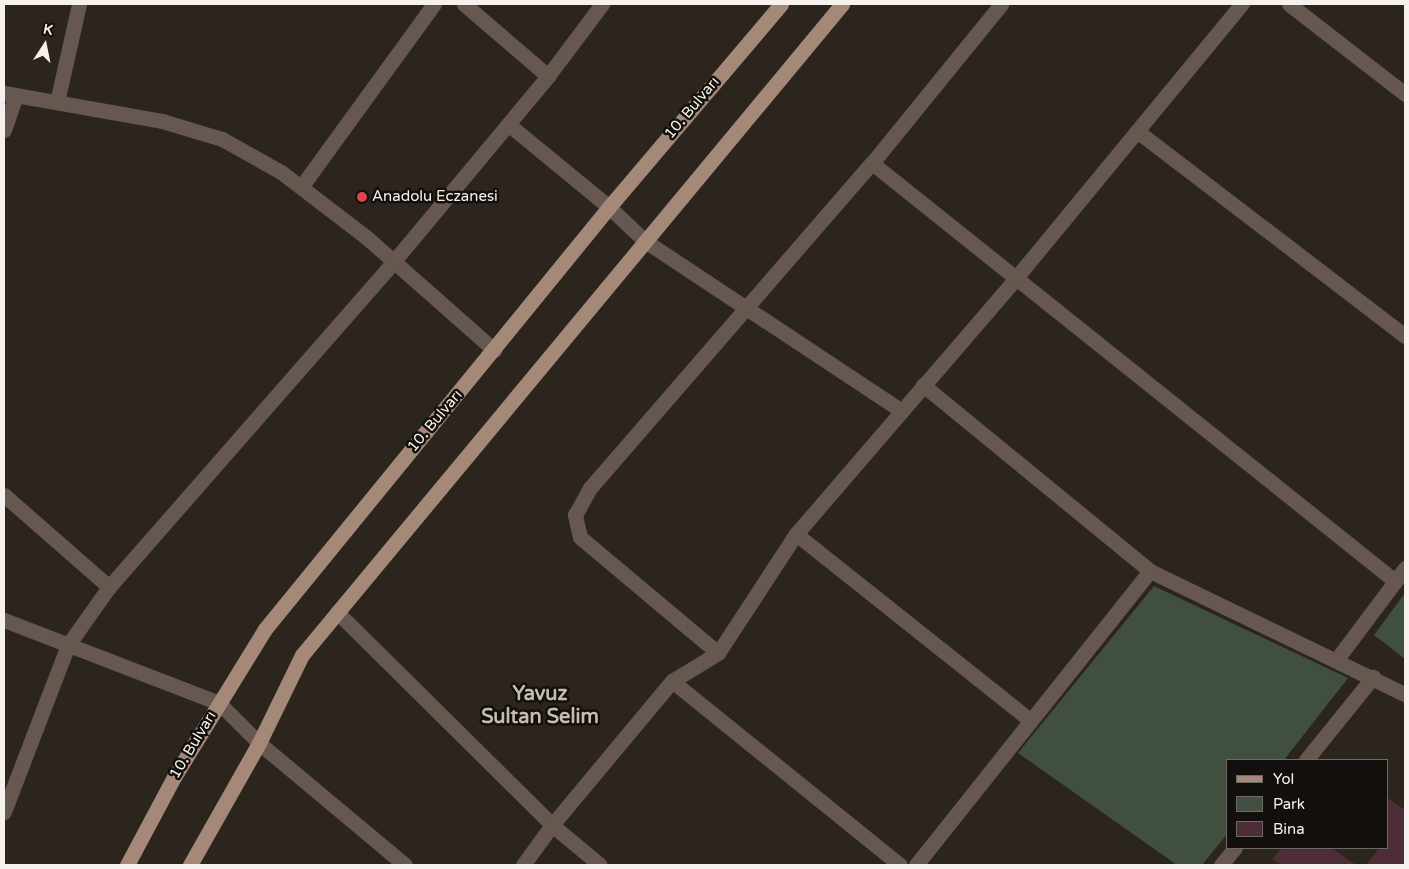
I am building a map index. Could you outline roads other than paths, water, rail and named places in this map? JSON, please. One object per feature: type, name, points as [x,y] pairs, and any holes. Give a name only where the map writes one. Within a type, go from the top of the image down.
[{"type":"main road","name":"10. Bulvarı","points":[[127,865],[174,777],[265,629],[609,207],[781,4]]},
{"type":"main road","points":[[190,865],[259,743],[302,655],[842,4]]},
{"type":"street","points":[[57,102],[79,4]]},
{"type":"street","points":[[302,187],[434,4]]},
{"type":"street","points":[[464,4],[548,76]]},
{"type":"street","points":[[4,812],[68,645],[109,587],[394,261],[548,76],[602,4]]},
{"type":"street","points":[[718,653],[580,537],[576,514],[590,488],[872,163],[1001,4]]},
{"type":"street","points":[[523,865],[552,825],[672,682],[718,653],[796,534],[1015,279],[1242,4]]},
{"type":"street","points":[[1289,4],[1405,94]]},
{"type":"street","points":[[4,130],[10,94],[162,120],[222,139],[281,172],[302,187],[394,261],[494,350]]},
{"type":"street","points":[[508,124],[609,207],[645,241],[745,310],[804,344],[902,411]]},
{"type":"street","points":[[1137,131],[1405,336]]},
{"type":"street","points":[[872,163],[1395,581]]},
{"type":"street","points":[[923,385],[1150,571],[1337,659],[1405,694]]},
{"type":"street","points":[[4,495],[109,587]]},
{"type":"street","points":[[796,534],[1030,721]]},
{"type":"street","points":[[1337,659],[1405,568]]},
{"type":"street","points":[[916,865],[1150,571]]},
{"type":"street","points":[[338,612],[552,825],[600,865]]},
{"type":"street","points":[[4,620],[219,703],[259,743],[405,865]]},
{"type":"street","points":[[1307,759],[1373,677]]},
{"type":"street","points":[[672,682],[900,865]]},
{"type":"street","points":[[1221,865],[1234,849]]},
{"type":"place","name":"Anadolu Eczanesi","points":[[362,197]]},
{"type":"district","name":"Yavuz Sultan Selim","points":[[540,706]]}]
